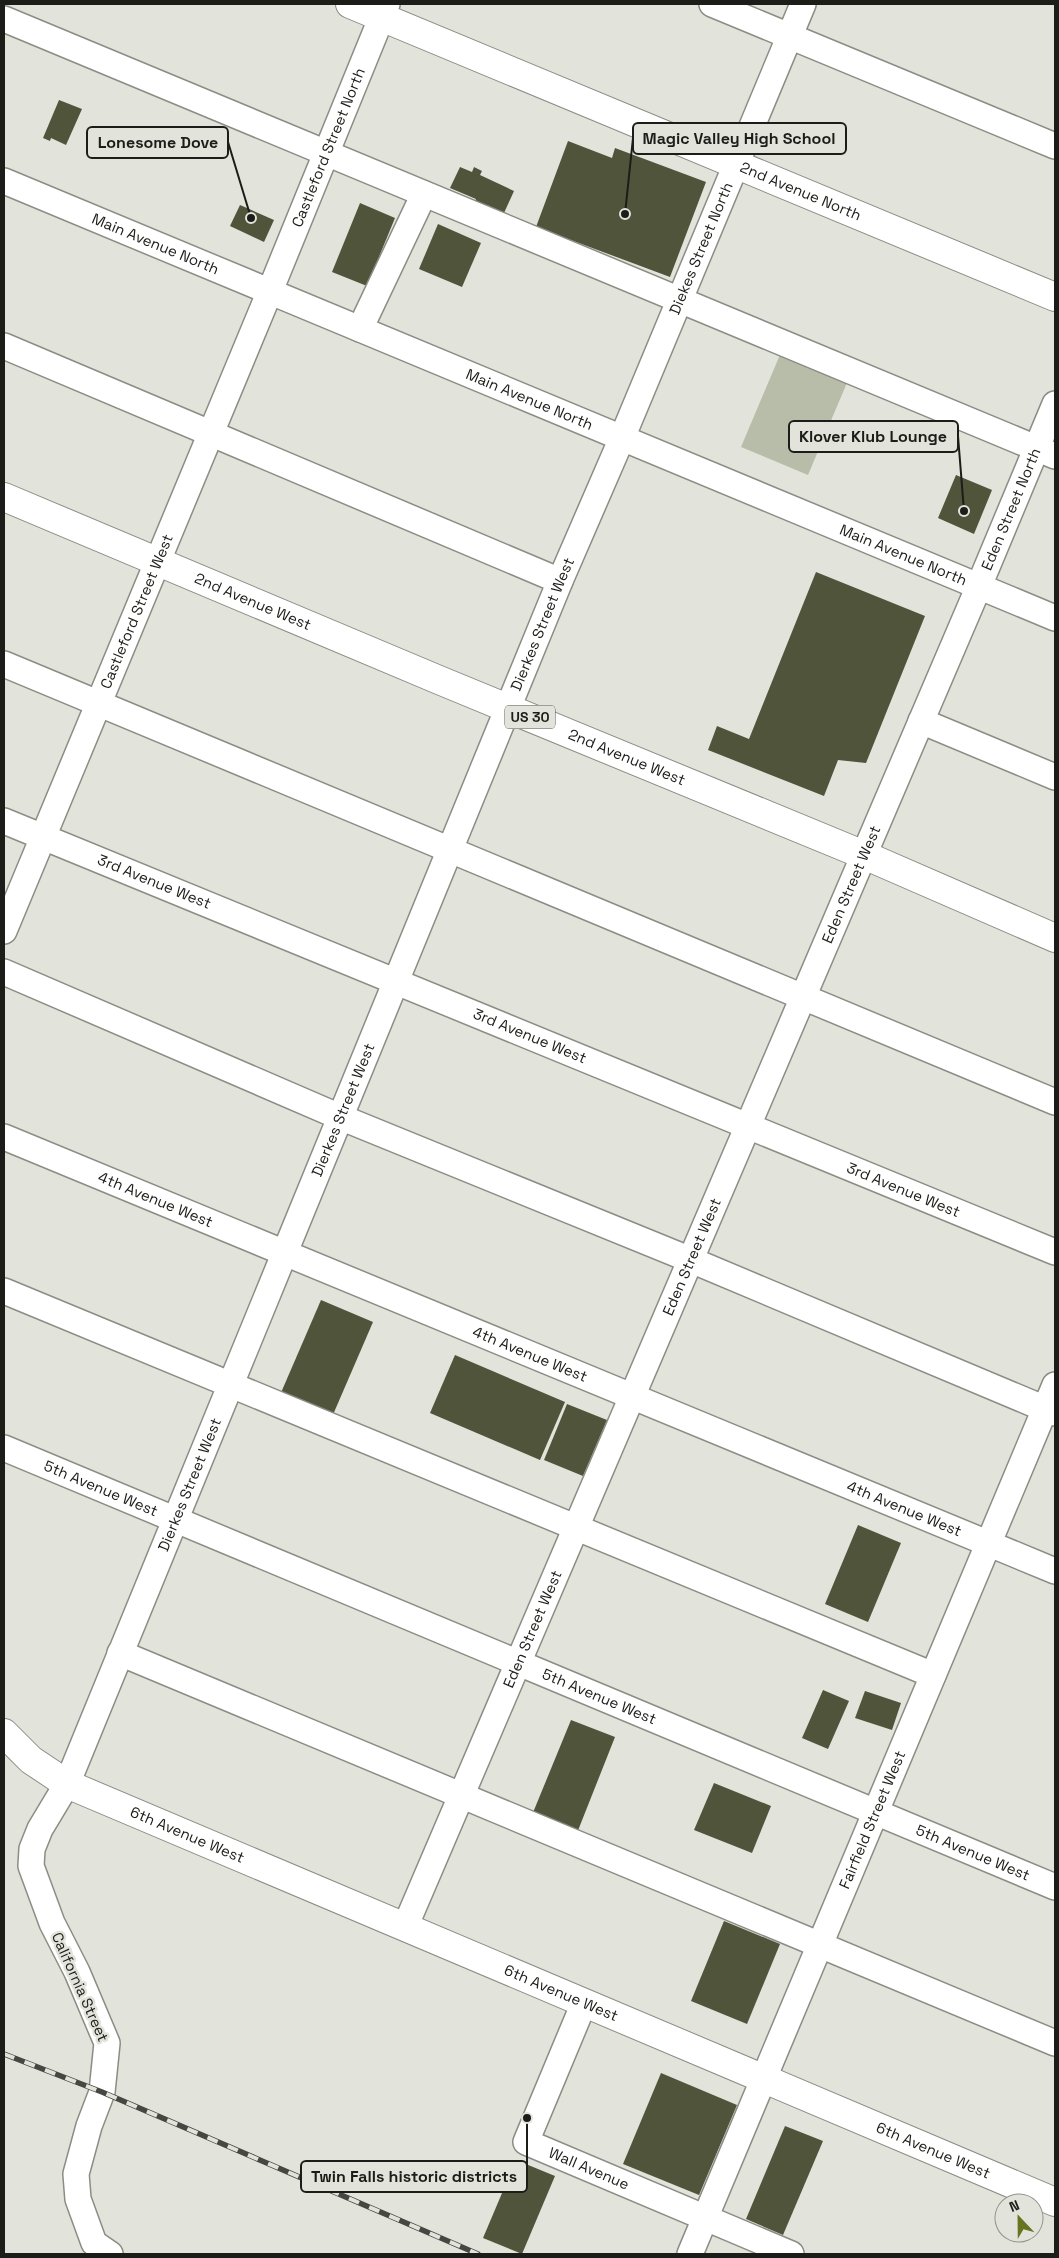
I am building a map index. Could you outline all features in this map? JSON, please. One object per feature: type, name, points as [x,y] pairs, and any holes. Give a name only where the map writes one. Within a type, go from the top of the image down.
[{"type":"main road","name":"2nd Avenue North","points":[[350,4],[384,10],[737,164],[1055,297]]},
{"type":"main road","name":"2nd Avenue West","points":[[4,497],[439,680],[864,855],[1055,938]]},
{"type":"main road","name":"6th Avenue West","points":[[4,1733],[31,1760],[66,1784],[1055,2202]]},
{"type":"street","points":[[712,4],[1055,146]]},
{"type":"street","name":"Diekes Street North","points":[[622,438],[803,4]]},
{"type":"street","name":"Castleford Street North","points":[[270,291],[384,10]]},
{"type":"street","points":[[4,19],[1046,452]]},
{"type":"street","name":"Main Avenue North","points":[[4,181],[1055,618]]},
{"type":"street","points":[[360,329],[424,194]]},
{"type":"street","name":"Castleford Street West","points":[[4,931],[270,291]]},
{"type":"street","points":[[4,346],[560,581]]},
{"type":"street","name":"Eden Street North","points":[[979,586],[1046,452],[1055,404]]},
{"type":"street","name":"Dierkes Street West","points":[[66,1784],[560,581],[622,438]]},
{"type":"street","name":"Eden Street West","points":[[405,1927],[979,586]]},
{"type":"street","points":[[4,664],[450,848],[1055,1102]]},
{"type":"street","points":[[921,721],[1055,777]]},
{"type":"street","name":"3rd Avenue West","points":[[4,821],[396,979],[748,1127],[1055,1252]]},
{"type":"street","points":[[4,972],[340,1117],[691,1260],[1050,1411]]},
{"type":"street","name":"4th Avenue West","points":[[4,1137],[633,1395],[1055,1571]]},
{"type":"street","points":[[4,1291],[933,1675]]},
{"type":"street","name":"Fairfield Street West","points":[[690,2254],[989,1543],[1050,1411],[1055,1385]]},
{"type":"street","name":"5th Avenue West","points":[[4,1448],[1055,1886]]},
{"type":"street","points":[[120,1653],[1055,2043]]},
{"type":"street","name":"California Street","points":[[66,1784],[40,1829],[32,1849],[31,1866],[52,1923],[77,1972],[107,2043],[102,2092],[89,2126],[76,2174],[78,2199],[94,2243],[107,2252]]},
{"type":"street","name":"Wall Avenue","points":[[584,2003],[526,2142],[791,2254]]},
{"type":"green space","points":[[782,350],[849,378],[808,475],[741,447]]},
{"type":"building","points":[[59,100],[82,109],[66,145],[51,138],[50,141],[43,138]]},
{"type":"building","points":[[568,141],[612,158],[615,148],[706,182],[670,277],[536,227]]},
{"type":"building","points":[[460,167],[472,172],[474,167],[482,171],[480,175],[514,191],[504,213],[487,205],[486,208],[474,203],[476,199],[450,188]]},
{"type":"building","points":[[360,203],[395,218],[367,286],[332,272]]},
{"type":"building","points":[[240,205],[274,220],[264,242],[230,226]]},
{"type":"building","points":[[438,224],[481,243],[462,287],[419,269]]},
{"type":"building","points":[[956,475],[992,490],[974,534],[938,518]]},
{"type":"building","points":[[816,572],[925,616],[866,763],[838,760],[824,796],[708,750],[717,726],[749,739]]},
{"type":"building","points":[[321,1300],[373,1322],[332,1417],[280,1395]]},
{"type":"building","points":[[455,1355],[565,1402],[540,1460],[430,1413]]},
{"type":"building","points":[[567,1404],[607,1420],[583,1476],[544,1460]]},
{"type":"building","points":[[858,1525],[901,1543],[868,1622],[825,1604]]},
{"type":"building","points":[[823,1690],[849,1701],[828,1749],[802,1738]]},
{"type":"building","points":[[865,1691],[901,1703],[892,1730],[855,1718]]},
{"type":"building","points":[[571,1720],[615,1737],[577,1833],[532,1815]]},
{"type":"building","points":[[714,1783],[771,1806],[752,1853],[694,1830]]},
{"type":"building","points":[[724,1921],[780,1944],[747,2024],[691,2001]]},
{"type":"building","points":[[661,2073],[737,2105],[699,2195],[623,2164]]},
{"type":"building","points":[[785,2126],[823,2141],[783,2235],[746,2219]]},
{"type":"building","points":[[516,2160],[555,2176],[522,2254],[483,2238]]},
{"type":"railway","points":[[4,2054],[102,2092],[478,2254]]},
{"type":"place","name":"Magic Valley High School","points":[[625,214]]},
{"type":"place","name":"Lonesome Dove","points":[[251,218]]},
{"type":"place","name":"Klover Klub Lounge","points":[[964,511]]},
{"type":"place","name":"Twin Falls historic districts","points":[[527,2118]]}]
